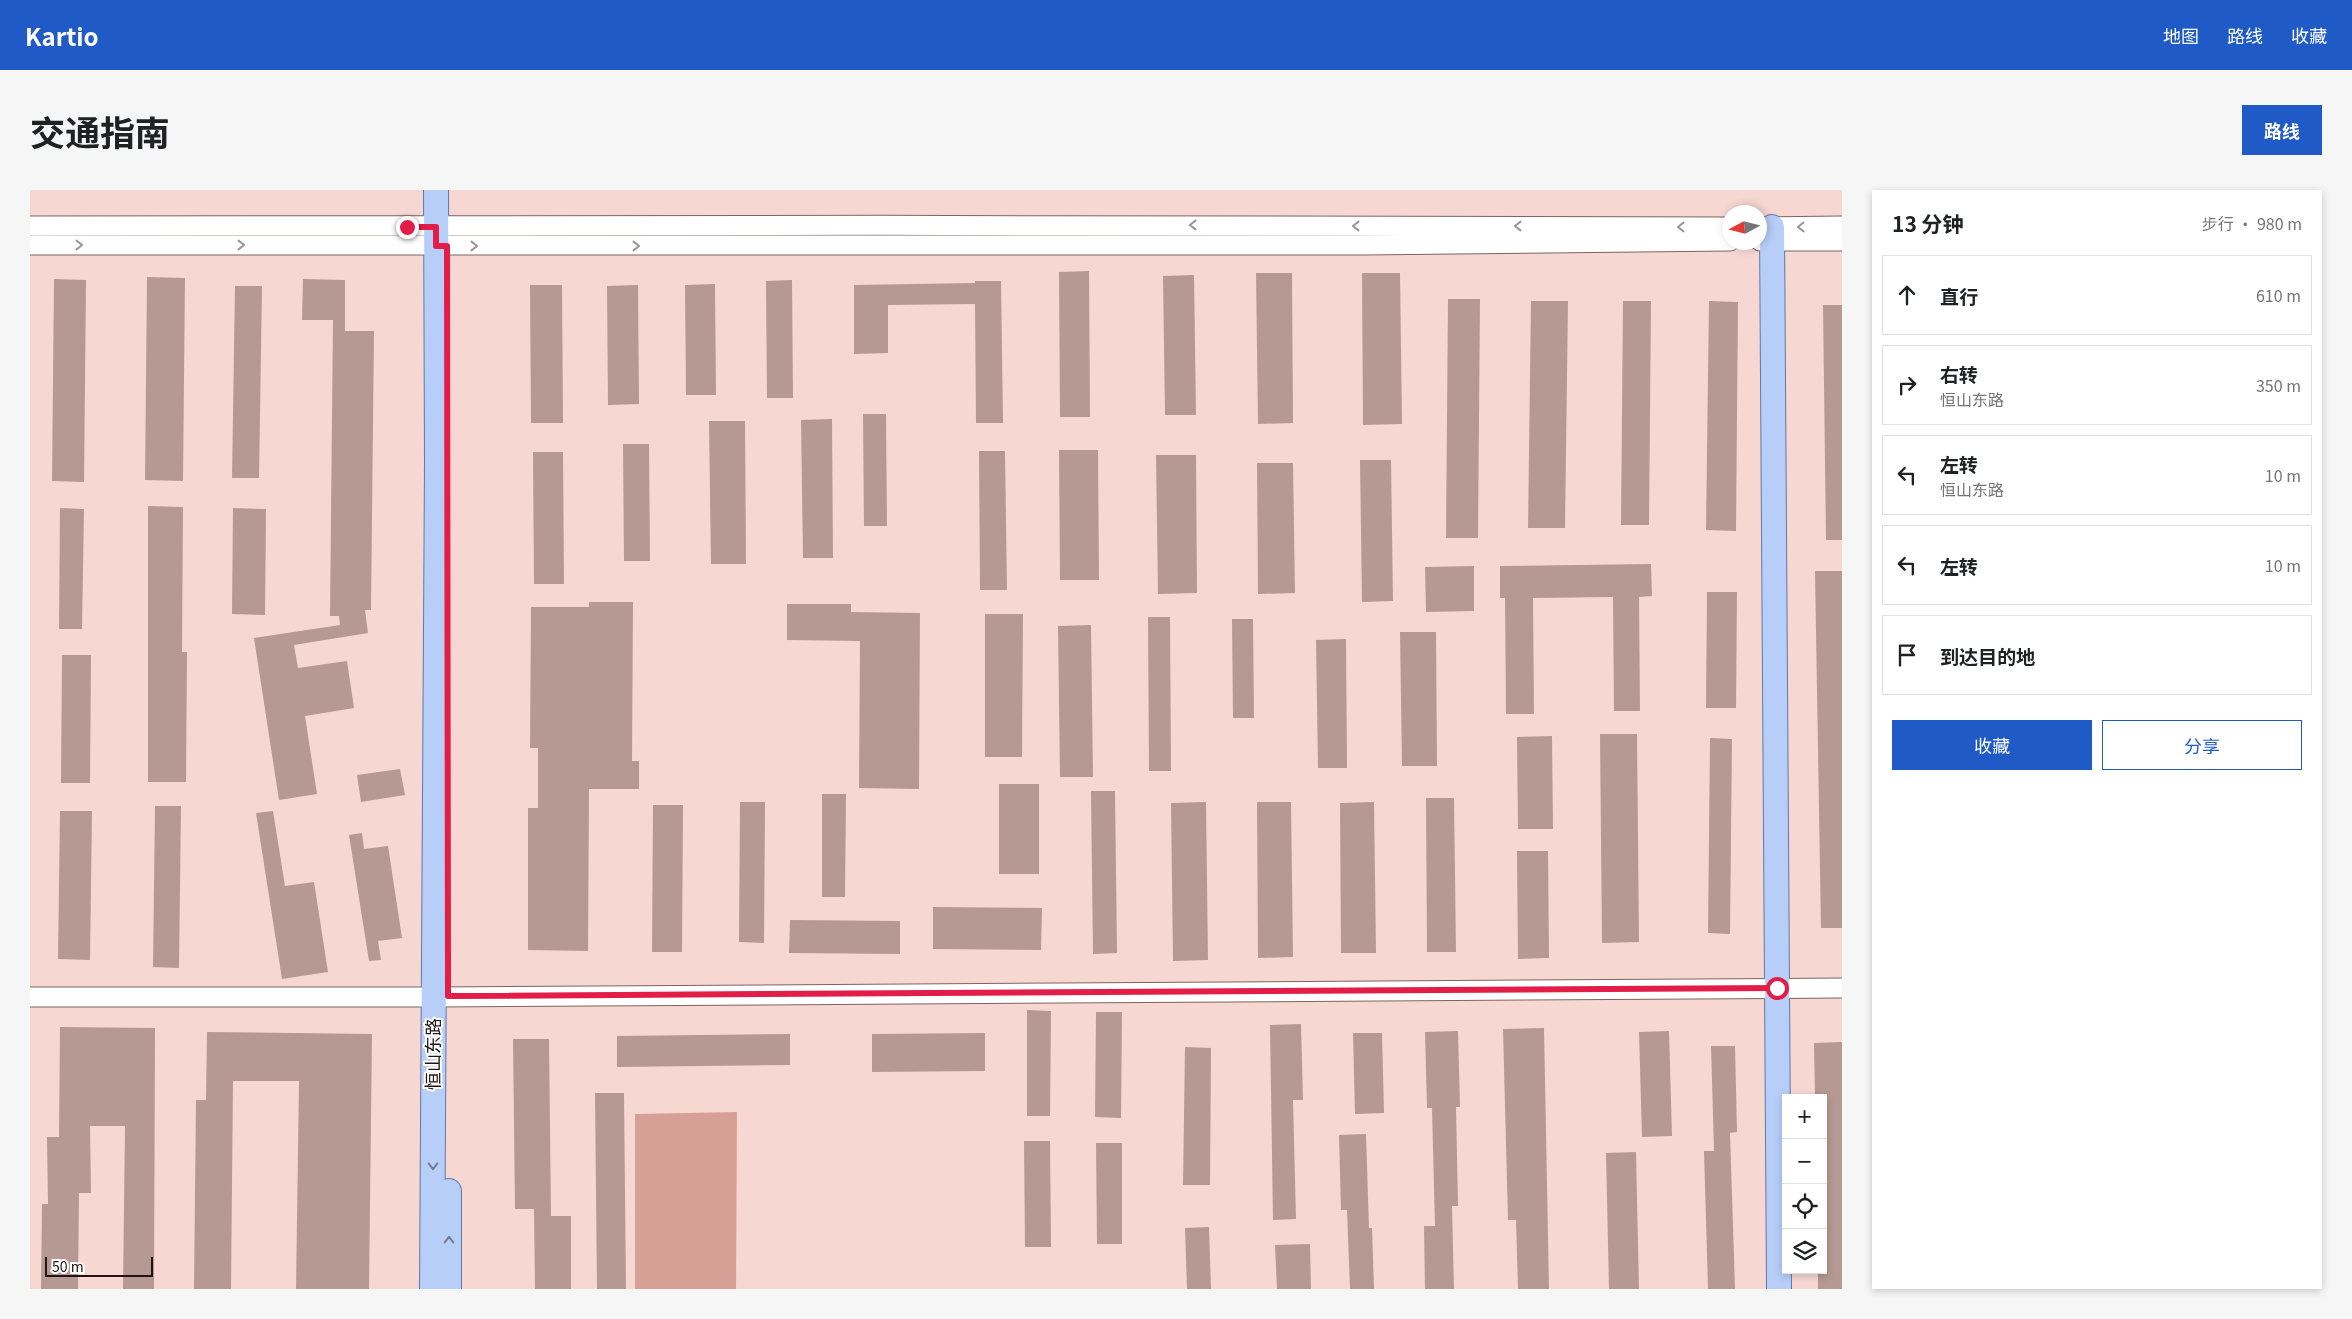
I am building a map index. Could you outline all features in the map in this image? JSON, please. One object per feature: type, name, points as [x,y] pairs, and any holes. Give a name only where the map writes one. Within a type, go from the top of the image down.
[{"type":"main road","name":"恒山东路","points":[[436,190],[441,236],[441,997],[449,1289]]},
{"type":"main road","name":"恒山东路","points":[[441,236],[447,190]]},
{"type":"main road","points":[[1764,250],[1771,988],[1779,1289]]},
{"type":"main road","points":[[1766,1289],[1771,988]]},
{"type":"main road","name":"恒山东路","points":[[432,1289],[441,997]]},
{"type":"street","points":[[30,245],[937,224],[1722,227]]},
{"type":"street","points":[[30,226],[441,236],[936,243],[1364,245],[1722,241]]},
{"type":"street","points":[[1767,234],[1842,226]]},
{"type":"street","points":[[1767,234],[1842,241]]},
{"type":"street","points":[[30,998],[1842,988]]},
{"type":"shaded area","points":[[737,1112],[736,1289],[635,1289],[635,1114]]},
{"type":"building","points":[[1089,271],[1090,417],[1060,417],[1059,272]]},
{"type":"building","points":[[1256,273],[1292,273],[1293,423],[1258,424]]},
{"type":"building","points":[[1362,273],[1400,273],[1402,424],[1363,425]]},
{"type":"building","points":[[1194,275],[1196,415],[1165,415],[1163,276]]},
{"type":"building","points":[[147,277],[185,278],[183,481],[145,480]]},
{"type":"building","points":[[54,279],[86,280],[84,482],[52,481]]},
{"type":"building","points":[[303,279],[345,280],[345,331],[374,331],[371,610],[365,610],[368,633],[294,645],[298,668],[347,661],[354,708],[305,716],[317,794],[279,800],[254,638],[340,625],[339,616],[330,616],[333,320],[302,320]]},
{"type":"building","points":[[792,280],[793,398],[767,398],[766,281]]},
{"type":"building","points":[[975,281],[1001,281],[1003,423],[976,423],[975,304],[888,305],[888,353],[854,354],[854,285],[975,283]]},
{"type":"building","points":[[715,284],[716,395],[686,395],[685,285]]},
{"type":"building","points":[[530,285],[562,285],[563,423],[531,423]]},
{"type":"building","points":[[638,285],[639,404],[608,405],[607,286]]},
{"type":"building","points":[[235,286],[262,286],[259,478],[232,478]]},
{"type":"building","points":[[1448,299],[1480,299],[1478,538],[1446,538]]},
{"type":"building","points":[[1531,301],[1568,301],[1565,528],[1528,528]]},
{"type":"building","points":[[1623,301],[1651,301],[1649,525],[1621,525]]},
{"type":"building","points":[[1709,301],[1738,302],[1736,531],[1706,530]]},
{"type":"building","points":[[1823,305],[1842,305],[1842,540],[1826,540]]},
{"type":"building","points":[[863,414],[886,414],[887,526],[864,526]]},
{"type":"building","points":[[832,419],[833,558],[803,558],[801,420]]},
{"type":"building","points":[[709,421],[745,421],[746,564],[711,564]]},
{"type":"building","points":[[623,444],[649,444],[650,561],[624,561]]},
{"type":"building","points":[[1059,450],[1098,450],[1099,580],[1060,580]]},
{"type":"building","points":[[979,451],[1005,451],[1007,590],[980,590]]},
{"type":"building","points":[[533,452],[563,452],[564,584],[534,584]]},
{"type":"building","points":[[1156,455],[1196,455],[1197,593],[1158,594]]},
{"type":"building","points":[[1360,460],[1391,460],[1393,601],[1362,602]]},
{"type":"building","points":[[1257,463],[1293,463],[1295,593],[1258,594]]},
{"type":"building","points":[[148,506],[183,507],[182,652],[187,652],[186,782],[148,782]]},
{"type":"building","points":[[60,508],[84,509],[82,629],[59,629]]},
{"type":"building","points":[[233,508],[266,509],[265,615],[232,614]]},
{"type":"building","points":[[1651,564],[1652,596],[1639,597],[1640,711],[1614,711],[1613,597],[1533,598],[1534,714],[1506,714],[1505,598],[1500,598],[1500,566]]},
{"type":"building","points":[[1474,566],[1474,611],[1426,612],[1425,567]]},
{"type":"building","points":[[1815,571],[1842,571],[1842,928],[1821,928]]},
{"type":"building","points":[[1707,592],[1737,592],[1736,708],[1706,708]]},
{"type":"building","points":[[589,602],[633,602],[632,761],[639,761],[639,789],[589,789],[588,951],[528,950],[528,808],[538,808],[538,748],[530,748],[531,607],[589,607]]},
{"type":"building","points":[[787,604],[851,604],[851,612],[920,613],[919,789],[859,788],[860,641],[787,640]]},
{"type":"building","points":[[985,614],[1023,614],[1022,757],[985,757]]},
{"type":"building","points":[[1148,617],[1170,617],[1171,771],[1149,771]]},
{"type":"building","points":[[1232,619],[1253,619],[1254,718],[1233,718]]},
{"type":"building","points":[[1091,625],[1093,777],[1060,777],[1058,626]]},
{"type":"building","points":[[1400,632],[1436,632],[1437,766],[1402,766]]},
{"type":"building","points":[[1346,639],[1347,768],[1318,768],[1316,640]]},
{"type":"building","points":[[62,655],[91,655],[90,783],[61,783]]},
{"type":"building","points":[[1600,734],[1637,734],[1639,942],[1602,943]]},
{"type":"building","points":[[1552,736],[1553,829],[1518,829],[1517,737]]},
{"type":"building","points":[[1710,738],[1732,739],[1730,934],[1708,933]]},
{"type":"building","points":[[400,769],[405,795],[361,802],[357,775]]},
{"type":"building","points":[[999,784],[1039,784],[1039,874],[999,874]]},
{"type":"building","points":[[1091,791],[1115,791],[1117,953],[1093,954]]},
{"type":"building","points":[[822,794],[846,794],[845,897],[822,897]]},
{"type":"building","points":[[1426,798],[1454,798],[1456,952],[1427,952]]},
{"type":"building","points":[[740,802],[765,802],[764,943],[739,942]]},
{"type":"building","points":[[1206,802],[1208,960],[1173,961],[1171,803]]},
{"type":"building","points":[[1257,802],[1291,802],[1293,957],[1258,958]]},
{"type":"building","points":[[1374,802],[1376,953],[1341,953],[1340,803]]},
{"type":"building","points":[[653,805],[683,805],[682,952],[652,952]]},
{"type":"building","points":[[155,806],[181,806],[179,968],[153,967]]},
{"type":"building","points":[[60,811],[92,811],[90,960],[58,959]]},
{"type":"building","points":[[273,811],[285,886],[314,882],[328,972],[282,979],[256,813]]},
{"type":"building","points":[[362,833],[364,849],[388,846],[402,938],[378,941],[381,960],[369,961],[349,835]]},
{"type":"building","points":[[1517,851],[1548,851],[1549,958],[1518,959]]},
{"type":"building","points":[[933,907],[1042,908],[1041,950],[933,949]]},
{"type":"building","points":[[790,920],[900,921],[900,954],[789,953]]},
{"type":"building","points":[[1027,1010],[1051,1011],[1050,1116],[1027,1116]]},
{"type":"building","points":[[1096,1012],[1122,1012],[1121,1118],[1095,1117]]},
{"type":"building","points":[[1301,1024],[1303,1100],[1293,1100],[1296,1219],[1273,1220],[1270,1025]]},
{"type":"building","points":[[60,1027],[155,1028],[154,1289],[123,1289],[125,1126],[90,1126],[91,1193],[79,1193],[78,1289],[41,1289],[42,1204],[48,1204],[47,1137],[59,1137]]},
{"type":"building","points":[[1544,1028],[1549,1289],[1518,1289],[1516,1220],[1508,1220],[1503,1029]]},
{"type":"building","points":[[1458,1031],[1460,1107],[1456,1107],[1458,1206],[1452,1206],[1454,1289],[1425,1289],[1424,1226],[1435,1226],[1432,1108],[1427,1108],[1425,1032]]},
{"type":"building","points":[[1669,1031],[1672,1136],[1642,1137],[1639,1032]]},
{"type":"building","points":[[207,1032],[372,1034],[369,1289],[296,1289],[299,1081],[233,1081],[231,1289],[194,1289],[196,1100],[206,1100]]},
{"type":"building","points":[[985,1033],[985,1071],[872,1072],[872,1034]]},
{"type":"building","points":[[1353,1033],[1382,1033],[1384,1113],[1355,1114]]},
{"type":"building","points":[[790,1034],[790,1065],[617,1067],[617,1036]]},
{"type":"building","points":[[513,1039],[549,1039],[551,1216],[571,1216],[571,1289],[535,1289],[534,1209],[515,1209]]},
{"type":"building","points":[[1842,1042],[1842,1289],[1818,1289],[1818,1274],[1827,1274],[1827,1094],[1815,1094],[1814,1043]]},
{"type":"building","points":[[1711,1046],[1735,1046],[1737,1132],[1730,1133],[1735,1289],[1708,1289],[1704,1151],[1714,1151]]},
{"type":"building","points":[[1185,1047],[1211,1048],[1210,1185],[1183,1185]]},
{"type":"building","points":[[595,1093],[624,1093],[626,1289],[597,1289]]},
{"type":"building","points":[[1366,1134],[1369,1228],[1372,1228],[1374,1289],[1350,1289],[1347,1210],[1341,1210],[1339,1135]]},
{"type":"building","points":[[1024,1141],[1050,1141],[1051,1247],[1025,1247]]},
{"type":"building","points":[[1096,1143],[1122,1143],[1122,1244],[1097,1244]]},
{"type":"building","points":[[1636,1152],[1639,1289],[1609,1289],[1606,1153]]},
{"type":"building","points":[[1209,1227],[1211,1289],[1187,1289],[1185,1228]]},
{"type":"building","points":[[1310,1244],[1311,1289],[1277,1289],[1275,1245]]},
{"type":"route","points":[[407,227],[436,227],[436,246],[447,246],[448,996],[1777,988]]}]
